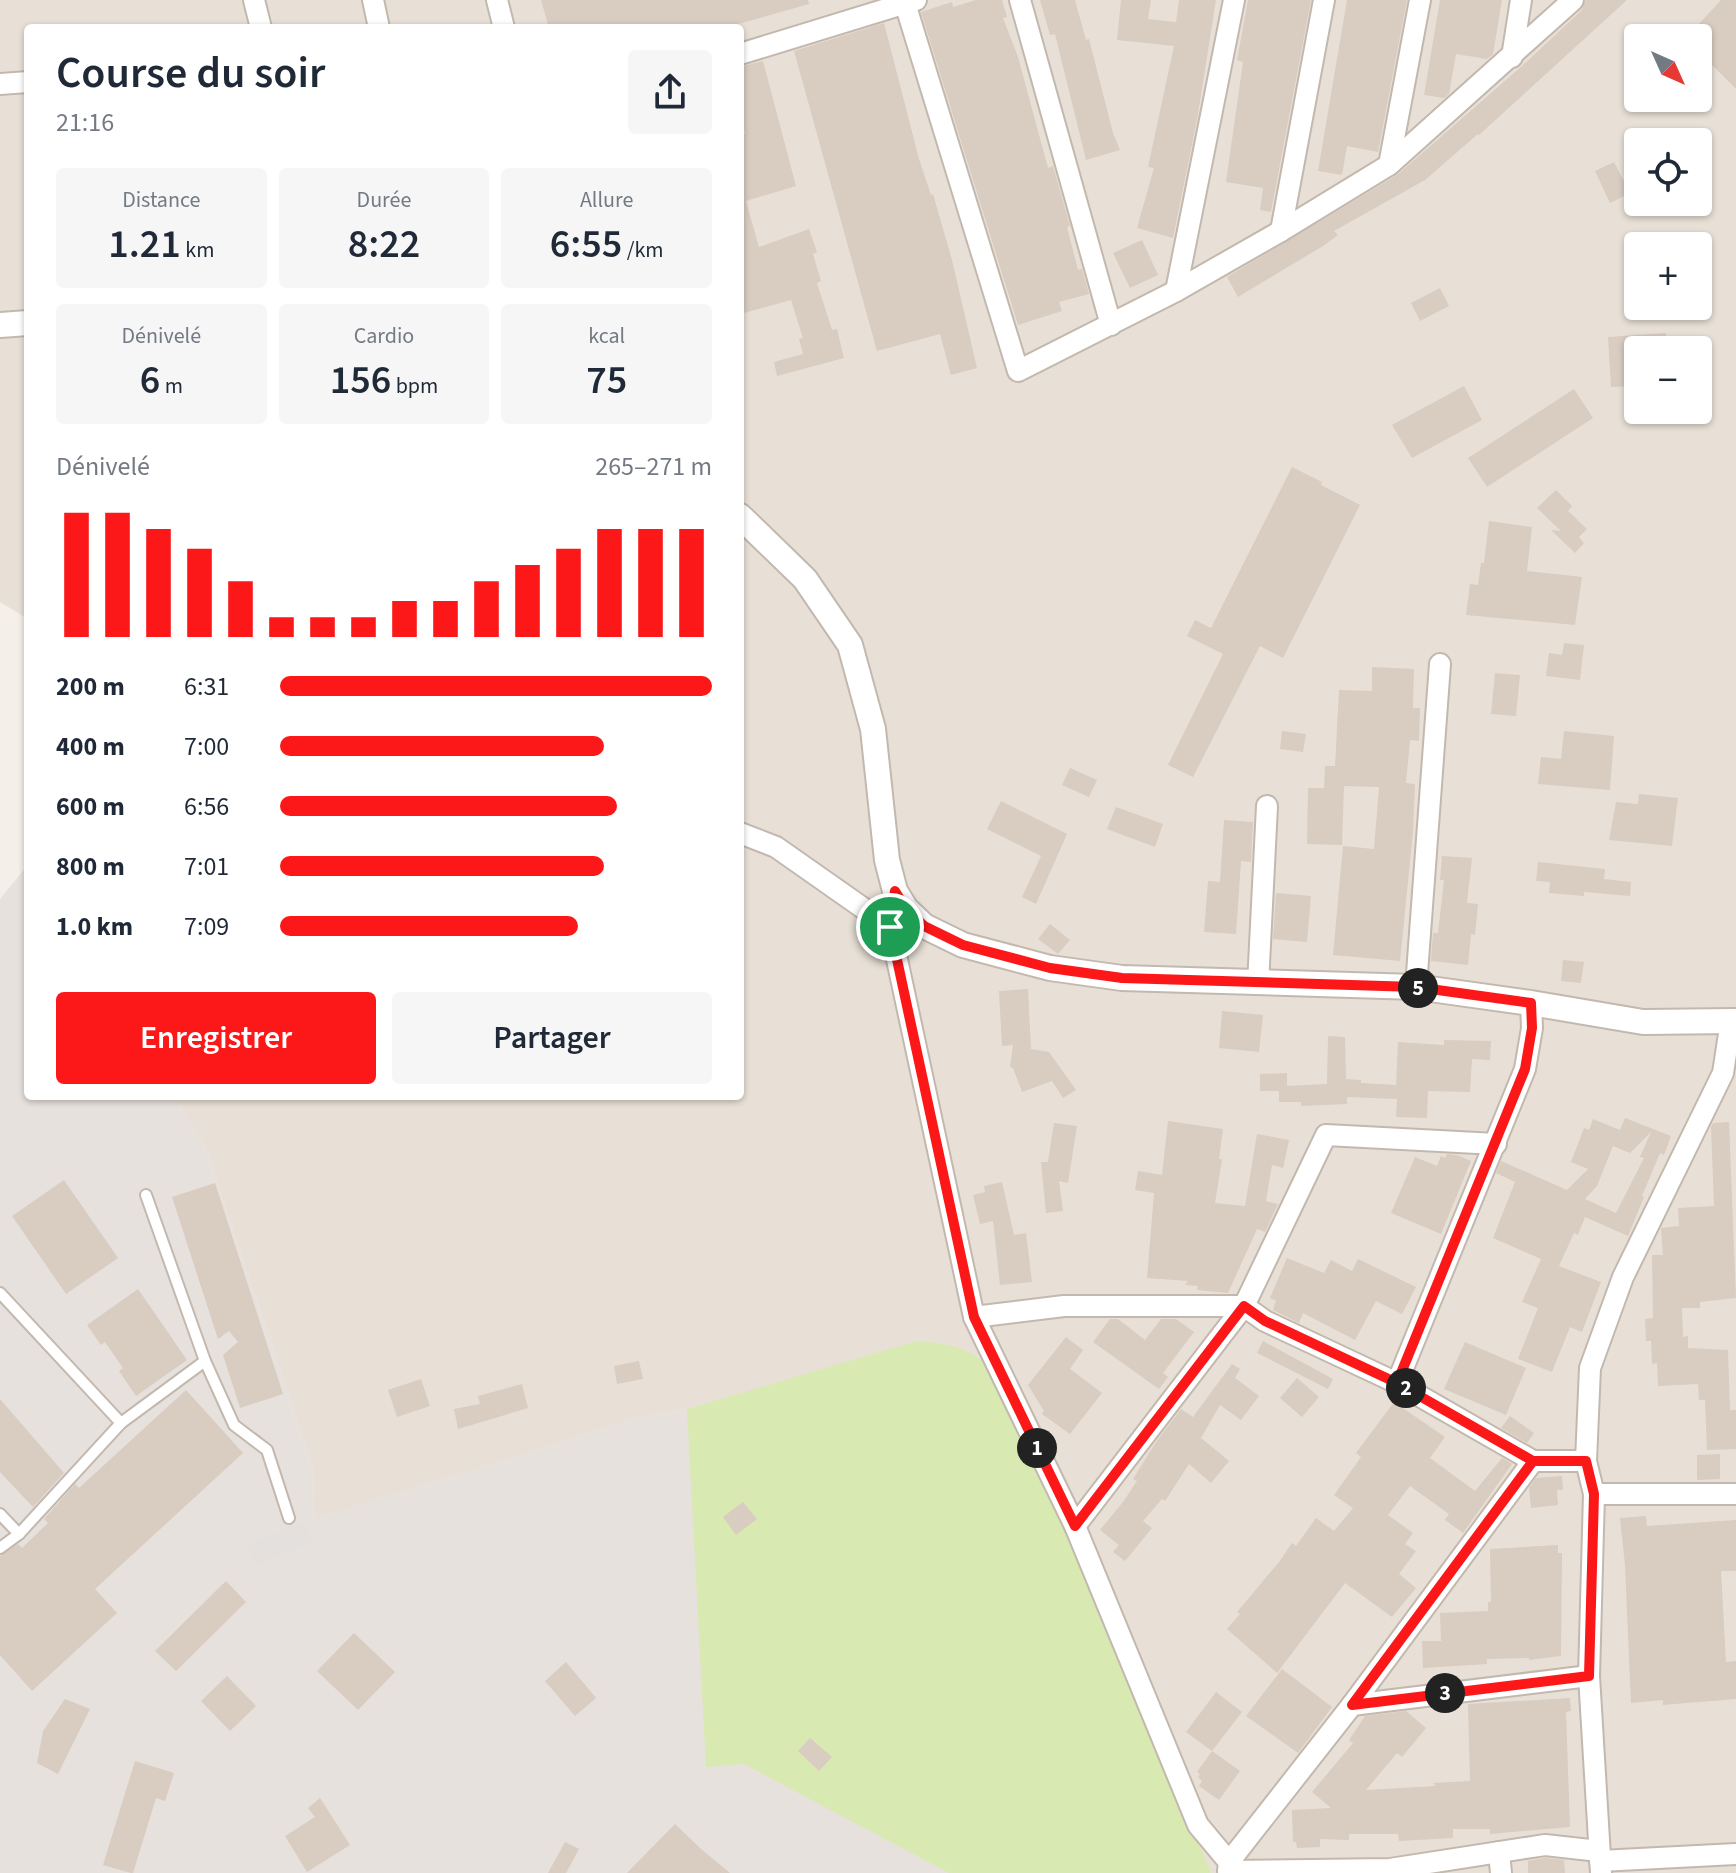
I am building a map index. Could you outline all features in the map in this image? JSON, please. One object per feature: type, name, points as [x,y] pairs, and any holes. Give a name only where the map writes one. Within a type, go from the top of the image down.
[{"type":"street","points":[[254,0],[260,24]]},
{"type":"street","points":[[373,0],[378,24]]},
{"type":"street","points":[[497,0],[503,24]]},
{"type":"street","points":[[1020,0],[1111,325]]},
{"type":"street","points":[[1176,291],[1234,0]]},
{"type":"street","points":[[1281,231],[1324,0]]},
{"type":"street","points":[[1389,165],[1420,0]]},
{"type":"street","points":[[1512,57],[1521,0]]},
{"type":"street","points":[[744,53],[909,1],[1018,371],[1176,291],[1389,165],[1573,0]]},
{"type":"street","points":[[0,84],[24,82]]},
{"type":"street","points":[[0,325],[24,323]]},
{"type":"street","points":[[744,520],[805,579],[850,645],[873,729],[887,860],[895,891],[906,909],[924,926],[963,945],[1050,968],[1122,978],[1416,987],[1643,1022],[1734,1021],[1723,1073],[1623,1277],[1590,1368],[1586,1461],[1594,1494],[1589,1676],[1600,1862]]},
{"type":"street","points":[[1416,987],[1440,664]]},
{"type":"street","points":[[1258,984],[1267,806]]},
{"type":"street","points":[[744,835],[776,847],[890,927]]},
{"type":"street","points":[[895,891],[890,927],[974,1317],[1075,1526],[1198,1825],[1229,1862]]},
{"type":"street","points":[[1397,1383],[1525,1069],[1532,1028],[1531,1003]]},
{"type":"street","points":[[1075,1526],[1244,1306],[1326,1135],[1496,1144]]},
{"type":"street","points":[[974,1317],[1064,1306],[1244,1306],[1265,1321],[1397,1383],[1533,1461],[1586,1461]]},
{"type":"street","points":[[1533,1461],[1352,1705],[1229,1862],[1228,1871],[1390,1871],[1545,1845],[1600,1862],[1736,1854]]},
{"type":"street","points":[[1594,1494],[1736,1494]]},
{"type":"street","points":[[1352,1705],[1589,1676]]},
{"type":"street","points":[[1499,1852],[1501,1873]]},
{"type":"lane","points":[[146,1195],[205,1361],[234,1425],[267,1450],[289,1518]]},
{"type":"lane","points":[[0,1293],[121,1423]]},
{"type":"lane","points":[[0,1548],[19,1534],[121,1423],[205,1361]]},
{"type":"lane","points":[[0,1514],[19,1534]]},
{"type":"shaded area","points":[[0,0],[1736,0],[1736,1873],[1211,1873],[687,1409],[639,1418],[316,1519],[313,1509],[314,1473],[206,1149],[175,1100],[744,1100],[744,24],[24,24],[24,617],[0,602]]},
{"type":"shaded area","points":[[24,870],[24,1100],[175,1100],[206,1149],[314,1473],[313,1508],[316,1518],[639,1418],[687,1409],[917,1341],[953,1344],[982,1358],[1211,1873],[0,1873],[0,899]]},
{"type":"shaded area","points":[[303,1521],[312,1542],[256,1566],[247,1545]]},
{"type":"green space","points":[[917,1341],[965,1350],[983,1361],[1002,1380],[1211,1873],[949,1873],[744,1764],[706,1767],[687,1409]]},
{"type":"building","points":[[541,0],[808,0],[809,4],[738,24],[548,24]]},
{"type":"building","points":[[976,0],[1002,0],[1007,17],[1003,18],[1018,57],[1048,168],[1053,166],[1070,226],[1067,227],[1078,270],[1082,269],[1089,294],[1059,302],[1062,311],[1018,325],[921,12],[952,2],[953,7]]},
{"type":"building","points":[[1040,0],[1075,0],[1120,150],[1086,160],[1055,34],[1050,35]]},
{"type":"building","points":[[1121,0],[1151,0],[1148,19],[1176,22],[1179,0],[1216,0],[1197,120],[1173,238],[1137,228],[1154,168],[1148,167],[1174,46],[1117,40]]},
{"type":"building","points":[[1248,0],[1311,0],[1271,212],[1260,210],[1263,188],[1226,182],[1243,62],[1237,60]]},
{"type":"building","points":[[1347,0],[1407,0],[1378,152],[1347,146],[1342,175],[1318,171]]},
{"type":"building","points":[[1440,0],[1502,0],[1493,54],[1487,59],[1456,54],[1449,94],[1444,98],[1424,95]]},
{"type":"building","points":[[1586,0],[1627,0],[1425,180],[1334,231],[1338,235],[1323,246],[1238,297],[1227,277],[1397,175],[1522,66],[1582,10]]},
{"type":"building","points":[[1721,0],[1736,0],[1736,89],[1712,65],[1712,24],[1699,24]]},
{"type":"building","points":[[884,23],[919,159],[933,194],[952,260],[977,368],[951,375],[940,334],[877,351],[794,51]]},
{"type":"building","points":[[763,61],[796,186],[746,201],[759,247],[809,229],[817,252],[813,254],[821,281],[817,283],[832,330],[837,329],[844,358],[777,376],[774,362],[803,354],[799,339],[803,338],[791,300],[744,313],[744,66]]},
{"type":"building","points":[[1614,162],[1624,181],[1624,196],[1610,203],[1595,171]]},
{"type":"building","points":[[1142,240],[1158,275],[1130,288],[1113,253]]},
{"type":"building","points":[[1440,288],[1449,306],[1420,321],[1411,303]]},
{"type":"building","points":[[1666,333],[1666,336],[1624,336],[1624,386],[1611,387],[1608,337]]},
{"type":"building","points":[[1464,386],[1482,420],[1412,458],[1392,425]]},
{"type":"building","points":[[1574,389],[1593,418],[1487,487],[1468,458]]},
{"type":"building","points":[[1292,467],[1360,505],[1283,658],[1260,646],[1193,777],[1168,765],[1223,654],[1187,636],[1195,620],[1211,628]]},
{"type":"building","points":[[1556,490],[1572,506],[1568,511],[1587,529],[1579,537],[1584,543],[1575,553],[1551,530],[1561,531],[1537,508]]},
{"type":"building","points":[[1489,521],[1532,527],[1527,571],[1582,577],[1575,625],[1466,615],[1470,584],[1478,585],[1481,563],[1484,563]]},
{"type":"building","points":[[1564,643],[1584,645],[1580,680],[1546,676],[1549,653],[1562,655]]},
{"type":"building","points":[[1372,667],[1414,669],[1413,708],[1420,708],[1419,741],[1410,740],[1406,783],[1415,784],[1400,961],[1333,955],[1343,846],[1374,849],[1379,787],[1344,786],[1342,845],[1307,844],[1308,788],[1324,788],[1325,766],[1335,766],[1339,690],[1372,691]]},
{"type":"building","points":[[1495,673],[1520,675],[1516,716],[1491,714]]},
{"type":"building","points":[[1282,731],[1306,734],[1303,752],[1280,749]]},
{"type":"building","points":[[1564,731],[1614,736],[1610,790],[1538,784],[1541,757],[1561,759]]},
{"type":"building","points":[[1070,768],[1097,780],[1089,797],[1062,785]]},
{"type":"building","points":[[1639,794],[1678,798],[1672,846],[1609,840],[1616,802],[1638,804]]},
{"type":"building","points":[[1001,801],[1067,834],[1036,904],[1022,897],[1041,856],[987,829]]},
{"type":"building","points":[[1116,807],[1163,824],[1155,847],[1107,829]]},
{"type":"building","points":[[1224,820],[1253,822],[1251,862],[1241,861],[1236,934],[1204,932],[1208,881],[1220,882]]},
{"type":"building","points":[[1442,856],[1472,858],[1467,903],[1478,904],[1468,965],[1431,961],[1433,933],[1438,933],[1444,880],[1440,880]]},
{"type":"building","points":[[1538,862],[1605,869],[1604,879],[1631,882],[1630,896],[1549,893],[1550,882],[1536,881]]},
{"type":"building","points":[[1276,893],[1311,896],[1307,942],[1273,939]]},
{"type":"building","points":[[1050,924],[1070,940],[1058,954],[1038,939]]},
{"type":"building","points":[[1563,960],[1584,962],[1581,983],[1561,981]]},
{"type":"building","points":[[1028,989],[1031,1049],[1049,1052],[1076,1090],[1063,1098],[1052,1081],[1022,1092],[1010,1067],[1013,1045],[1002,1046],[999,991]]},
{"type":"building","points":[[1222,1011],[1263,1015],[1259,1052],[1219,1048]]},
{"type":"building","points":[[1328,1036],[1345,1037],[1346,1079],[1361,1080],[1361,1083],[1396,1085],[1398,1042],[1444,1045],[1444,1040],[1491,1041],[1490,1060],[1472,1059],[1470,1092],[1428,1091],[1427,1118],[1396,1117],[1397,1099],[1347,1097],[1347,1104],[1301,1106],[1301,1102],[1279,1102],[1279,1091],[1260,1091],[1260,1074],[1287,1073],[1287,1086],[1327,1084]]},
{"type":"building","points":[[1625,1118],[1671,1136],[1664,1155],[1660,1153],[1628,1236],[1585,1217],[1578,1235],[1574,1233],[1559,1266],[1601,1282],[1582,1332],[1570,1327],[1552,1372],[1518,1359],[1538,1308],[1522,1302],[1541,1259],[1493,1238],[1515,1182],[1496,1173],[1501,1161],[1567,1190],[1588,1169],[1571,1162],[1584,1128],[1589,1130],[1593,1119],[1620,1130]],"holes":[[[1651,1132],[1640,1157],[1644,1158],[1616,1213],[1585,1199],[1597,1186],[1613,1146],[1630,1153]]]},
{"type":"building","points":[[1168,1121],[1223,1129],[1215,1203],[1245,1206],[1257,1134],[1289,1140],[1283,1168],[1272,1165],[1266,1201],[1278,1204],[1265,1232],[1257,1229],[1228,1293],[1197,1290],[1198,1286],[1185,1285],[1188,1281],[1147,1278],[1154,1193],[1135,1190],[1138,1171],[1162,1175]]},
{"type":"building","points":[[1729,1122],[1736,1298],[1700,1302],[1700,1308],[1682,1308],[1683,1337],[1688,1336],[1688,1348],[1728,1350],[1730,1410],[1736,1410],[1736,1449],[1707,1450],[1705,1400],[1699,1400],[1698,1384],[1658,1386],[1657,1363],[1652,1364],[1651,1341],[1646,1341],[1645,1319],[1653,1318],[1652,1255],[1663,1255],[1661,1228],[1679,1226],[1678,1208],[1714,1206],[1711,1127],[1713,1123]]},
{"type":"building","points":[[1054,1123],[1077,1126],[1068,1183],[1059,1181],[1063,1211],[1046,1213],[1041,1162],[1048,1162]]},
{"type":"building","points":[[1447,1154],[1471,1161],[1441,1234],[1391,1213],[1415,1157],[1437,1166],[1441,1156],[1445,1158]]},
{"type":"building","points":[[64,1180],[118,1258],[66,1294],[12,1216]]},
{"type":"building","points":[[1002,1182],[1014,1235],[1026,1233],[1032,1282],[1000,1285],[993,1221],[980,1224],[973,1195],[985,1192],[984,1186]]},
{"type":"building","points":[[215,1183],[283,1394],[240,1408],[223,1355],[238,1342],[229,1331],[218,1339],[172,1197]]},
{"type":"building","points":[[1287,1258],[1324,1273],[1331,1260],[1352,1271],[1358,1259],[1416,1287],[1402,1314],[1376,1301],[1355,1340],[1303,1313],[1299,1323],[1273,1310],[1276,1301],[1270,1298]]},
{"type":"building","points":[[138,1289],[187,1360],[136,1396],[119,1371],[123,1368],[105,1342],[101,1345],[87,1325]]},
{"type":"building","points":[[1110,1319],[1118,1319],[1145,1340],[1161,1319],[1176,1319],[1194,1332],[1163,1373],[1168,1377],[1159,1389],[1093,1342]]},
{"type":"building","points":[[1066,1337],[1083,1350],[1070,1369],[1102,1393],[1070,1434],[1042,1414],[1044,1411],[1028,1385]]},
{"type":"building","points":[[1263,1341],[1333,1379],[1328,1389],[1257,1353]]},
{"type":"building","points":[[1465,1342],[1526,1368],[1506,1415],[1444,1389]]},
{"type":"building","points":[[639,1361],[643,1379],[617,1384],[614,1366]]},
{"type":"building","points":[[1232,1364],[1240,1369],[1235,1378],[1259,1396],[1241,1420],[1220,1405],[1201,1438],[1229,1461],[1211,1483],[1189,1464],[1165,1501],[1162,1499],[1143,1521],[1152,1528],[1125,1561],[1113,1552],[1119,1545],[1100,1530],[1123,1502],[1156,1442],[1181,1409],[1193,1417]]},
{"type":"building","points":[[1297,1378],[1319,1397],[1302,1417],[1280,1398]]},
{"type":"building","points":[[421,1379],[430,1406],[397,1417],[388,1390]]},
{"type":"building","points":[[522,1384],[528,1408],[458,1429],[454,1409],[480,1404],[478,1396]]},
{"type":"building","points":[[186,1390],[243,1453],[95,1589],[117,1613],[32,1691],[0,1655],[0,1556],[18,1544],[22,1548],[48,1523],[44,1519],[75,1484],[79,1488]]},
{"type":"building","points":[[0,1399],[64,1473],[33,1507],[0,1472]]},
{"type":"building","points":[[1394,1402],[1445,1437],[1430,1458],[1475,1491],[1502,1458],[1512,1464],[1463,1533],[1445,1520],[1449,1514],[1410,1486],[1388,1515],[1413,1533],[1405,1544],[1416,1551],[1399,1574],[1416,1588],[1392,1617],[1345,1583],[1277,1673],[1227,1629],[1292,1543],[1296,1546],[1316,1518],[1334,1531],[1353,1508],[1334,1495],[1361,1457],[1356,1453]]},
{"type":"building","points":[[1510,1416],[1534,1433],[1527,1443],[1501,1428]]},
{"type":"building","points":[[1720,1454],[1720,1479],[1697,1480],[1697,1455]]},
{"type":"building","points":[[1562,1476],[1563,1490],[1557,1490],[1558,1505],[1531,1508],[1529,1488],[1536,1478]]},
{"type":"building","points":[[743,1502],[757,1519],[736,1535],[723,1517]]},
{"type":"building","points":[[1646,1516],[1647,1526],[1736,1520],[1736,1571],[1721,1571],[1726,1662],[1736,1661],[1736,1699],[1663,1705],[1663,1700],[1631,1703],[1620,1518]]},
{"type":"building","points":[[1558,1545],[1558,1553],[1562,1553],[1561,1656],[1529,1660],[1487,1659],[1487,1664],[1423,1668],[1422,1641],[1441,1641],[1440,1613],[1488,1611],[1488,1602],[1491,1602],[1490,1549]]},
{"type":"building","points":[[226,1581],[246,1602],[176,1671],[155,1651]]},
{"type":"building","points":[[354,1633],[395,1672],[358,1710],[317,1671]]},
{"type":"building","points":[[566,1662],[596,1698],[575,1716],[545,1681]]},
{"type":"building","points":[[1282,1669],[1332,1707],[1298,1753],[1246,1716]]},
{"type":"building","points":[[227,1676],[256,1706],[230,1731],[201,1701]]},
{"type":"building","points":[[1216,1692],[1242,1712],[1212,1751],[1186,1732]]},
{"type":"building","points":[[1570,1698],[1571,1711],[1566,1712],[1570,1827],[1490,1834],[1490,1829],[1453,1829],[1453,1838],[1399,1841],[1398,1834],[1349,1834],[1349,1840],[1320,1839],[1320,1847],[1297,1848],[1296,1842],[1293,1842],[1292,1810],[1331,1808],[1312,1792],[1353,1743],[1349,1740],[1365,1716],[1406,1711],[1426,1728],[1402,1757],[1397,1753],[1366,1790],[1436,1786],[1433,1783],[1470,1781],[1468,1704]]},
{"type":"building","points":[[65,1699],[90,1709],[58,1774],[37,1763],[43,1731]]},
{"type":"building","points":[[810,1738],[832,1757],[819,1771],[798,1751]]},
{"type":"building","points":[[1212,1751],[1240,1771],[1219,1800],[1199,1786],[1202,1781],[1197,1772]]},
{"type":"building","points":[[135,1761],[174,1773],[165,1801],[156,1798],[131,1873],[103,1865]]},
{"type":"building","points":[[320,1798],[350,1845],[307,1872],[285,1836],[315,1817],[308,1808]]},
{"type":"building","points":[[675,1824],[701,1849],[730,1873],[627,1873]]},
{"type":"building","points":[[565,1842],[579,1849],[566,1873],[548,1873]]},
{"type":"building","points":[[1545,1858],[1564,1860],[1565,1873],[1528,1873],[1528,1861]]},
{"type":"route","points":[[890,927],[895,891],[906,909],[924,926],[963,945],[1050,968],[1122,978],[1416,987],[1531,1003],[1532,1028],[1525,1069],[1397,1383],[1465,1422],[1533,1461],[1586,1461],[1594,1494],[1589,1676],[1352,1705],[1533,1461],[1397,1383],[1265,1321],[1244,1306],[1075,1526],[974,1317],[890,927]]}]
